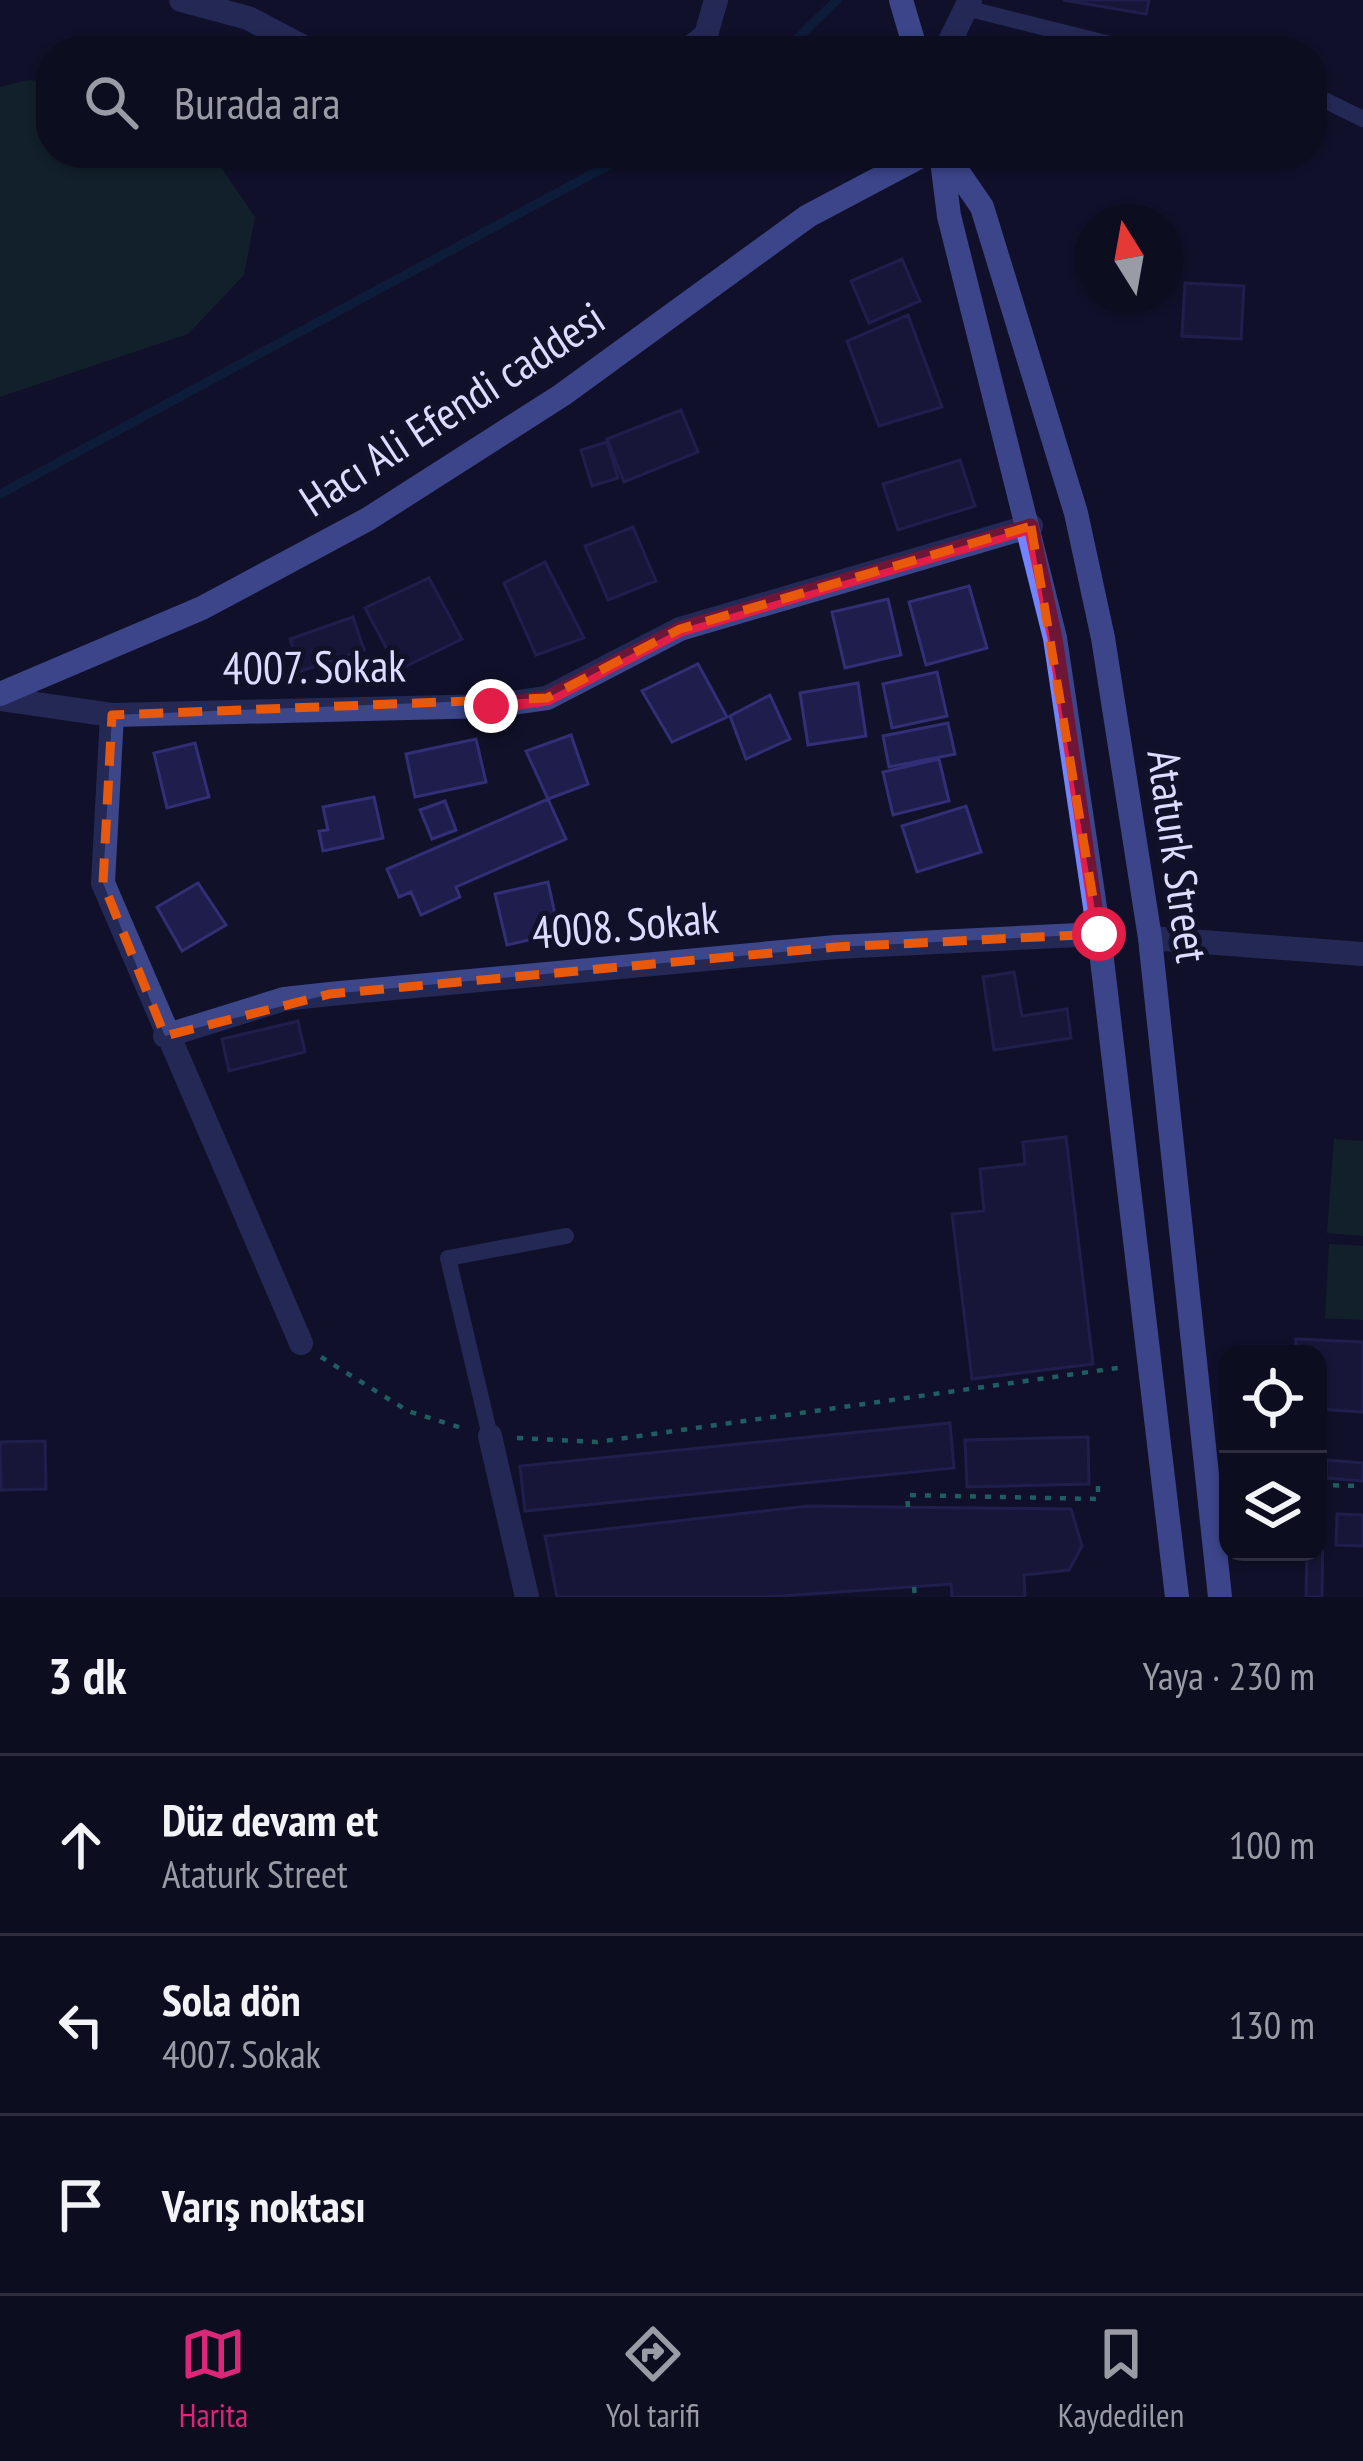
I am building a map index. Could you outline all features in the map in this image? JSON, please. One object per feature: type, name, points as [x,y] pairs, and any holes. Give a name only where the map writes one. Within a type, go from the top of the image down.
[{"type":"street","points":[[181,0],[248,18],[282,36]]},
{"type":"street","points":[[705,36],[716,0]]},
{"type":"street","points":[[901,0],[912,36]]},
{"type":"street","points":[[952,36],[968,4]]},
{"type":"street","name":"Hacı Ali Efendi caddesi","points":[[0,697],[202,608],[368,518],[562,395],[808,216],[898,168]]},
{"type":"street","name":"Ataturk Street","points":[[945,168],[950,216],[1031,526],[1055,638],[1099,934],[1177,1597]]},
{"type":"street","name":"Ataturk Street","points":[[954,168],[982,207],[1076,513],[1103,638],[1150,938],[1220,1597]]},
{"type":"street","name":"4007. Sokak","points":[[0,697],[112,715],[491,706],[547,698],[680,629],[1031,526]]},
{"type":"street","points":[[112,715],[103,884],[302,1343]]},
{"type":"street","name":"4008. Sokak","points":[[165,1036],[307,997],[836,947],[1099,934]]},
{"type":"street","points":[[1150,938],[1363,954]]},
{"type":"street","points":[[490,1436],[527,1597]]},
{"type":"lane","points":[[968,4],[1084,36]]},
{"type":"lane","points":[[1327,101],[1363,119]]},
{"type":"lane","points":[[490,1436],[448,1258],[566,1236]]},
{"type":"path","points":[[302,1343],[408,1411],[490,1436],[597,1442],[1130,1366]]},
{"type":"path","points":[[908,1507],[907,1495],[1098,1498],[1098,1482]]},
{"type":"path","points":[[1327,1485],[1363,1486]]},
{"type":"path","points":[[914,1586],[915,1597]]},
{"type":"highlighted area","points":[[1031,526],[1099,934],[836,947],[330,994],[165,1036],[103,883],[112,715],[547,698],[680,629]]},
{"type":"green space","points":[[36,81],[36,168],[221,168],[255,217],[244,275],[188,334],[0,397],[0,87]]},
{"type":"green space","points":[[1334,1139],[1363,1141],[1363,1236],[1327,1233]]},
{"type":"green space","points":[[1329,1244],[1363,1246],[1363,1320],[1325,1318]]},
{"type":"building","points":[[1063,0],[1149,0],[1146,14]]},
{"type":"building","points":[[902,259],[920,301],[869,323],[851,281]]},
{"type":"building","points":[[1185,283],[1244,286],[1241,339],[1182,336]]},
{"type":"building","points":[[908,315],[942,407],[879,426],[847,341]]},
{"type":"building","points":[[681,410],[698,452],[624,482],[607,439]]},
{"type":"building","points":[[607,442],[618,478],[592,486],[581,450]]},
{"type":"building","points":[[960,460],[975,506],[898,530],[883,484]]},
{"type":"building","points":[[633,527],[656,581],[608,600],[585,546]]},
{"type":"building","points":[[545,562],[584,638],[536,655],[504,583]]},
{"type":"building","points":[[429,578],[462,639],[398,670],[365,608]]},
{"type":"building","points":[[969,586],[987,648],[926,665],[909,602]]},
{"type":"building","points":[[888,599],[901,655],[845,668],[832,612]]},
{"type":"building","points":[[353,617],[364,650],[301,671],[290,639]]},
{"type":"building","points":[[698,664],[727,717],[672,742],[642,691]]},
{"type":"building","points":[[937,672],[947,716],[892,728],[883,684]]},
{"type":"building","points":[[858,683],[866,736],[808,745],[800,693]]},
{"type":"building","points":[[770,695],[790,739],[746,759],[730,716]]},
{"type":"building","points":[[948,723],[955,754],[889,767],[883,736]]},
{"type":"building","points":[[571,735],[588,784],[548,799],[526,751]]},
{"type":"building","points":[[476,739],[486,782],[415,797],[406,754]]},
{"type":"building","points":[[195,743],[209,797],[167,808],[154,753]]},
{"type":"building","points":[[939,759],[949,801],[893,815],[883,772]]},
{"type":"building","points":[[374,797],[383,838],[323,851],[319,831],[328,830],[323,807]]},
{"type":"building","points":[[548,799],[566,839],[456,887],[460,897],[421,915],[411,892],[399,897],[387,869]]},
{"type":"building","points":[[445,801],[456,830],[432,839],[420,810]]},
{"type":"building","points":[[966,806],[981,852],[917,872],[902,826]]},
{"type":"building","points":[[548,882],[559,933],[507,945],[495,894]]},
{"type":"building","points":[[198,883],[226,925],[182,951],[157,907]]},
{"type":"building","points":[[1014,972],[1022,1016],[1067,1009],[1071,1038],[994,1050],[983,977]]},
{"type":"building","points":[[298,1021],[305,1052],[229,1071],[222,1039]]},
{"type":"building","points":[[1066,1137],[1093,1364],[972,1379],[952,1214],[984,1211],[980,1169],[1025,1164],[1023,1142]]},
{"type":"building","points":[[1296,1339],[1363,1342],[1363,1412],[1327,1410],[1327,1345],[1296,1345]]},
{"type":"building","points":[[950,1423],[954,1468],[525,1511],[520,1466]]},
{"type":"building","points":[[1088,1437],[1089,1484],[967,1487],[965,1440]]},
{"type":"building","points":[[45,1441],[46,1489],[1,1490],[0,1442]]},
{"type":"building","points":[[1327,1460],[1363,1463],[1363,1481],[1327,1478]]},
{"type":"building","points":[[809,1506],[1071,1509],[1082,1546],[1069,1570],[1024,1575],[1025,1597],[952,1597],[951,1584],[767,1597],[557,1597],[545,1536]]},
{"type":"building","points":[[1337,1514],[1363,1515],[1363,1546],[1336,1545]]},
{"type":"building","points":[[1307,1561],[1322,1561],[1322,1597],[1306,1597]]},
{"type":"waterway","points":[[800,36],[837,0]]},
{"type":"waterway","points":[[0,494],[603,168]]},
{"type":"route","points":[[491,706],[547,698],[680,629],[1031,526],[1055,638],[1099,934]]}]
